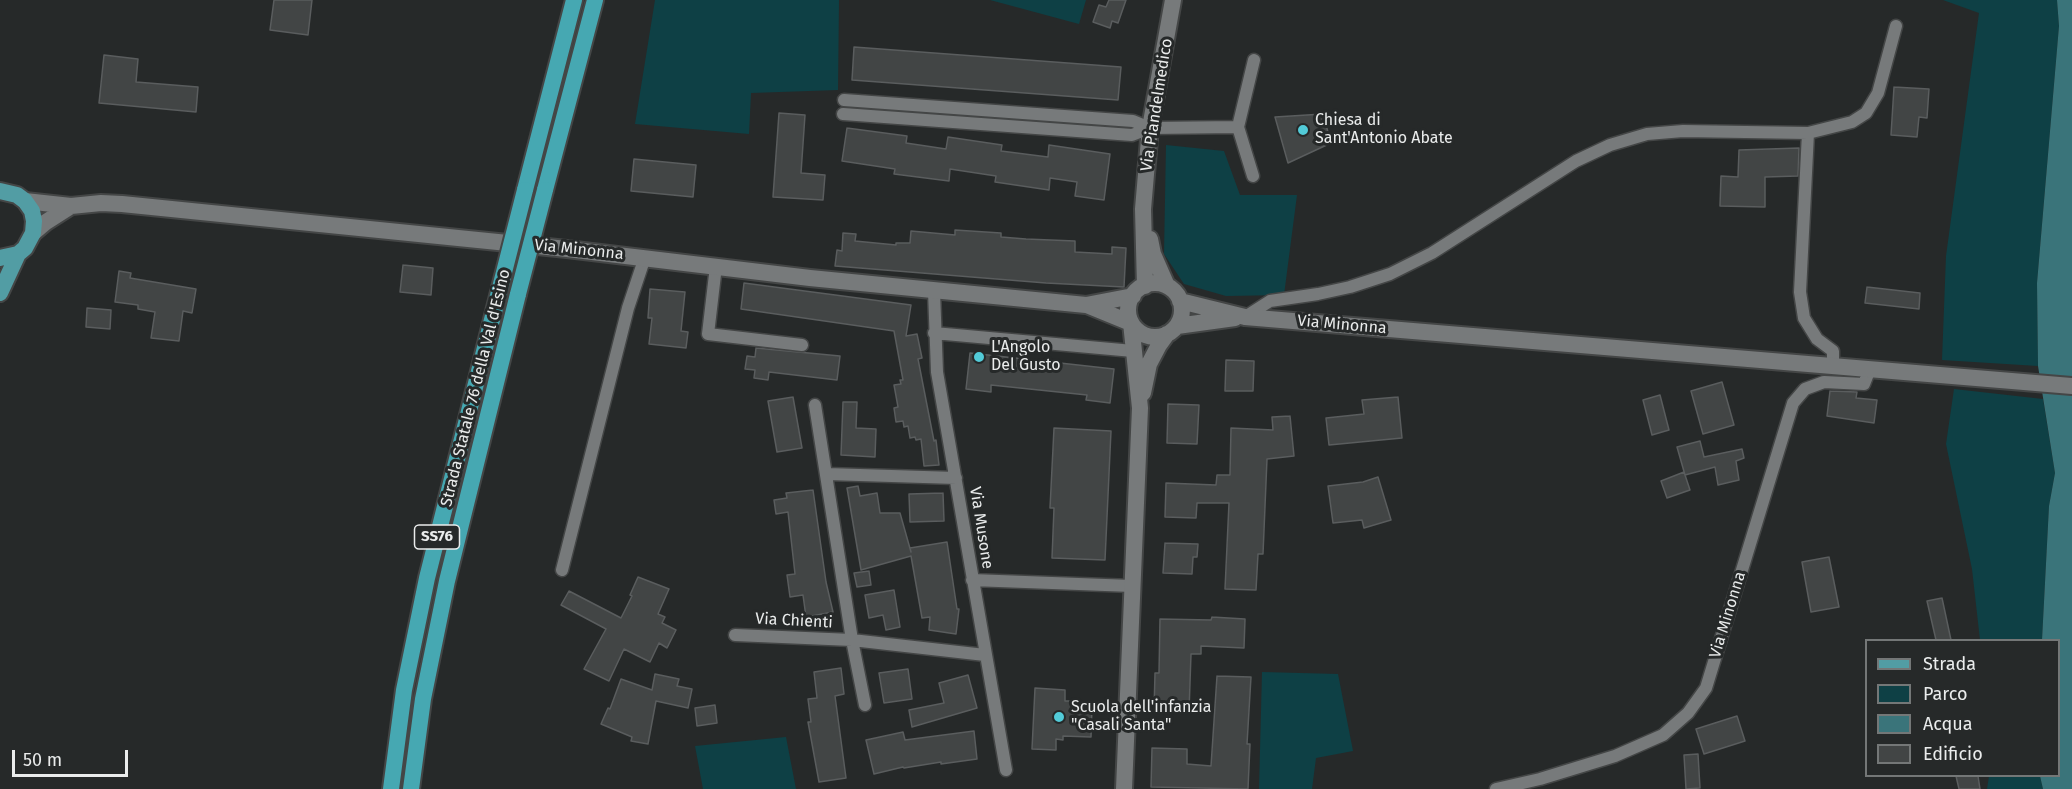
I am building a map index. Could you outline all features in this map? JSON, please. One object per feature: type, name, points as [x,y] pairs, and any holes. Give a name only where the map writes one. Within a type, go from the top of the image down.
[{"type":"highway","name":"Strada Statale 76 della Val d'Esino","points":[[391,789],[404,690],[427,578],[574,0]]},
{"type":"highway","name":"Strada Statale 76 della Val d'Esino","points":[[411,789],[423,699],[447,581],[518,294],[595,0]]},
{"type":"main road","name":"Via Piandelmedico","points":[[1139,291],[1150,128],[1173,0]]},
{"type":"main road","points":[[0,191],[17,195],[25,201],[32,211],[34,222],[33,233],[25,248],[18,254],[0,293]]},
{"type":"main road","name":"Via Minonna","points":[[25,201],[71,206],[101,203],[122,204],[645,257],[934,291],[1086,305],[1131,323],[1147,336],[1161,337],[1172,330],[1245,317]]},
{"type":"main road","name":"Via Minonna","points":[[33,233],[71,206]]},
{"type":"main road","name":"Via Piandelmedico","points":[[1143,209],[1153,254],[1167,286]]},
{"type":"main road","points":[[0,258],[18,254]]},
{"type":"main road","name":"Via Minonna","points":[[1086,305],[1139,291],[1152,284],[1167,286]]},
{"type":"main road","points":[[1124,789],[1140,408],[1149,364],[1172,330],[1182,310],[1177,295],[1167,286]]},
{"type":"main road","points":[[1139,291],[1128,309],[1140,408]]},
{"type":"main road","name":"Via Minonna","points":[[1180,301],[1245,317],[2072,386]]},
{"type":"street","points":[[1245,317],[1270,301],[1350,287],[1390,274],[1432,253],[1576,161],[1610,145],[1647,134],[1683,131],[1808,133],[1852,122],[1866,113],[1878,93],[1896,26]]},
{"type":"street","points":[[1253,176],[1238,127],[1254,60]]},
{"type":"street","points":[[844,100],[1133,121],[1150,128]]},
{"type":"street","points":[[843,114],[1132,135],[1150,128],[1238,127]]},
{"type":"street","points":[[1808,133],[1800,292],[1804,318],[1817,339],[1833,351],[1833,366]]},
{"type":"street","points":[[562,570],[628,308],[645,257]]},
{"type":"street","points":[[716,266],[708,334],[802,345]]},
{"type":"street","name":"Via Musone","points":[[934,291],[937,372],[1006,770]]},
{"type":"street","points":[[934,333],[1133,351]]},
{"type":"street","name":"Via Minonna","points":[[1496,789],[1616,756],[1663,735],[1688,713],[1706,688],[1793,403],[1805,389],[1824,382],[1864,384],[1870,369]]},
{"type":"street","points":[[815,405],[852,640],[865,705]]},
{"type":"street","points":[[827,474],[956,478]]},
{"type":"street","points":[[972,580],[1132,586]]},
{"type":"street","name":"Via Chienti","points":[[735,635],[852,640],[986,655]]},
{"type":"green space","points":[[655,0],[839,0],[838,90],[751,93],[749,134],[635,124]]},
{"type":"green space","points":[[990,0],[1086,0],[1079,24]]},
{"type":"green space","points":[[1943,0],[2057,0],[2059,26],[2037,283],[2038,366],[1942,360],[1946,256],[1979,13]]},
{"type":"green space","points":[[1166,145],[1224,151],[1240,195],[1297,195],[1284,295],[1226,296],[1184,284],[1164,254]]},
{"type":"green space","points":[[1954,389],[2043,399],[2055,473],[2049,506],[2042,639],[1980,639],[1972,569],[1946,444]]},
{"type":"green space","points":[[1262,672],[1338,674],[1353,751],[1316,758],[1312,789],[1259,789]]},
{"type":"green space","points":[[786,737],[796,789],[703,789],[695,746]]},
{"type":"green space","points":[[1989,777],[2040,777],[2043,789],[1987,789]]},
{"type":"water","points":[[2057,0],[2072,0],[2072,789],[2043,789],[2040,777],[2060,777],[2060,639],[2042,639],[2049,506],[2055,473],[2038,366],[2037,283],[2059,26]]},
{"type":"building","points":[[274,0],[312,0],[308,35],[270,30]]},
{"type":"building","points":[[1109,0],[1126,0],[1118,23],[1112,21],[1110,28],[1093,22],[1099,5],[1106,7]]},
{"type":"building","points":[[854,47],[1121,67],[1118,100],[852,80]]},
{"type":"building","points":[[104,55],[138,59],[136,82],[198,87],[196,112],[99,103]]},
{"type":"building","points":[[1894,87],[1929,89],[1927,118],[1919,117],[1917,137],[1891,135]]},
{"type":"building","points":[[779,113],[805,115],[801,173],[825,175],[823,200],[773,197]]},
{"type":"building","name":"Chiesa di Sant'Antonio Abate","points":[[1323,114],[1331,143],[1288,163],[1275,117]]},
{"type":"building","points":[[847,128],[907,136],[906,143],[946,149],[948,137],[1002,145],[1001,151],[1048,157],[1049,145],[1110,154],[1104,200],[1075,196],[1077,182],[1050,178],[1049,190],[995,182],[996,176],[950,169],[949,181],[894,174],[895,169],[842,161]]},
{"type":"building","points":[[1799,148],[1798,176],[1765,177],[1765,207],[1720,206],[1721,176],[1738,177],[1739,150]]},
{"type":"building","points":[[634,159],[696,165],[693,197],[631,191]]},
{"type":"building","points":[[955,230],[1001,233],[1001,237],[1075,241],[1075,252],[1112,254],[1112,247],[1126,248],[1124,287],[835,266],[837,250],[842,251],[843,233],[856,234],[855,241],[896,245],[896,243],[910,243],[911,231],[955,235]]},
{"type":"building","points":[[403,265],[433,268],[431,295],[400,292]]},
{"type":"building","points":[[119,271],[131,273],[130,278],[196,289],[192,313],[183,311],[179,341],[151,338],[155,312],[138,309],[138,305],[115,302]]},
{"type":"building","points":[[744,283],[911,305],[906,336],[917,334],[922,358],[918,359],[934,441],[936,440],[939,465],[924,466],[921,439],[910,438],[908,426],[904,427],[903,421],[896,422],[894,408],[898,407],[894,385],[901,384],[900,380],[903,380],[894,331],[741,309]]},
{"type":"building","points":[[1867,287],[1920,293],[1919,309],[1865,303]]},
{"type":"building","points":[[650,289],[685,292],[681,331],[688,332],[686,348],[649,344],[652,318],[648,318]]},
{"type":"building","points":[[87,308],[111,310],[110,329],[86,327]]},
{"type":"building","points":[[756,348],[840,356],[837,380],[769,372],[768,380],[754,378],[755,370],[745,369],[747,356],[755,357]]},
{"type":"building","points":[[970,353],[1114,369],[1110,403],[1086,400],[1087,395],[991,385],[991,392],[966,389]]},
{"type":"building","points":[[1226,360],[1254,361],[1253,391],[1225,391]]},
{"type":"building","points":[[1722,382],[1734,425],[1703,434],[1691,391]]},
{"type":"building","points":[[1830,391],[1857,392],[1856,398],[1877,400],[1874,423],[1827,416]]},
{"type":"building","points":[[1660,395],[1669,430],[1652,435],[1643,400]]},
{"type":"building","points":[[793,397],[802,448],[777,452],[768,401]]},
{"type":"building","points":[[1398,397],[1402,438],[1329,445],[1326,418],[1364,414],[1362,400]]},
{"type":"building","points":[[843,402],[857,402],[856,428],[876,429],[875,457],[841,455]]},
{"type":"building","points":[[1168,404],[1199,405],[1197,444],[1167,443]]},
{"type":"building","points":[[1290,416],[1294,456],[1267,459],[1263,554],[1258,554],[1256,590],[1225,589],[1229,503],[1197,503],[1196,518],[1165,517],[1166,483],[1216,485],[1217,475],[1230,475],[1231,428],[1273,430],[1272,417]]},
{"type":"building","points":[[1054,428],[1111,431],[1105,560],[1052,558],[1054,508],[1050,508]]},
{"type":"building","points":[[1700,441],[1704,457],[1742,449],[1744,458],[1736,461],[1739,480],[1718,485],[1715,467],[1685,475],[1677,447]]},
{"type":"building","points":[[1684,472],[1690,490],[1667,498],[1661,481]]},
{"type":"building","points":[[1378,477],[1391,520],[1364,528],[1362,520],[1333,523],[1328,486],[1363,482]]},
{"type":"building","points":[[858,486],[860,496],[877,493],[880,513],[900,513],[911,552],[910,548],[947,542],[957,609],[959,609],[956,634],[929,630],[930,617],[922,618],[911,556],[861,570],[847,488]]},
{"type":"building","points":[[813,490],[826,582],[833,612],[806,617],[803,595],[790,597],[787,575],[795,574],[788,512],[776,514],[774,500],[787,498],[786,493]]},
{"type":"building","points":[[943,493],[944,521],[910,522],[909,494]]},
{"type":"building","points":[[1165,543],[1198,544],[1197,557],[1193,557],[1192,574],[1163,573]]},
{"type":"building","points":[[1829,557],[1839,607],[1811,612],[1802,562]]},
{"type":"building","points":[[869,571],[871,585],[857,587],[854,573]]},
{"type":"building","points":[[638,577],[669,589],[658,614],[665,617],[662,623],[676,630],[667,648],[659,643],[650,662],[624,649],[609,681],[584,669],[606,629],[561,605],[569,591],[621,618]]},
{"type":"building","points":[[894,590],[900,627],[886,630],[883,615],[869,618],[865,595]]},
{"type":"building","points":[[1942,598],[1951,639],[1936,639],[1927,601]]},
{"type":"building","points":[[1212,617],[1245,619],[1244,648],[1201,646],[1201,654],[1191,654],[1189,712],[1154,711],[1155,673],[1159,673],[1160,619],[1211,620]]},
{"type":"building","points":[[841,668],[844,694],[835,696],[846,778],[819,782],[808,722],[811,722],[808,699],[817,698],[814,672]]},
{"type":"building","points":[[908,669],[912,699],[884,703],[879,673]]},
{"type":"building","points":[[655,674],[679,679],[677,686],[692,689],[688,708],[656,701],[648,744],[631,741],[632,737],[601,724],[608,708],[610,709],[621,679],[652,690]]},
{"type":"building","points":[[968,675],[977,708],[912,727],[909,710],[944,703],[939,683]]},
{"type":"building","points":[[1217,676],[1251,677],[1247,744],[1250,744],[1248,789],[1151,787],[1152,748],[1187,749],[1187,764],[1211,766]]},
{"type":"building","points":[[1035,688],[1065,690],[1065,701],[1072,701],[1071,705],[1092,706],[1091,737],[1063,736],[1063,740],[1056,739],[1056,750],[1032,749]]},
{"type":"building","points":[[715,705],[717,723],[697,726],[695,708]]},
{"type":"building","points":[[1737,716],[1745,741],[1704,754],[1696,729]]},
{"type":"building","points":[[974,731],[977,759],[903,767],[874,774],[866,740],[903,732],[905,740]]},
{"type":"building","points":[[1698,754],[1700,788],[1686,789],[1684,755]]},
{"type":"building","points":[[1956,777],[1978,777],[1980,789],[1959,789]]},
{"type":"place","name":"Chiesa di Sant'Antonio Abate","points":[[1303,130]]},
{"type":"place","name":"L'Angolo Del Gusto","points":[[979,357]]},
{"type":"place","name":"Scuola dell'infanzia \"Casali Santa\"","points":[[1059,717]]}]
